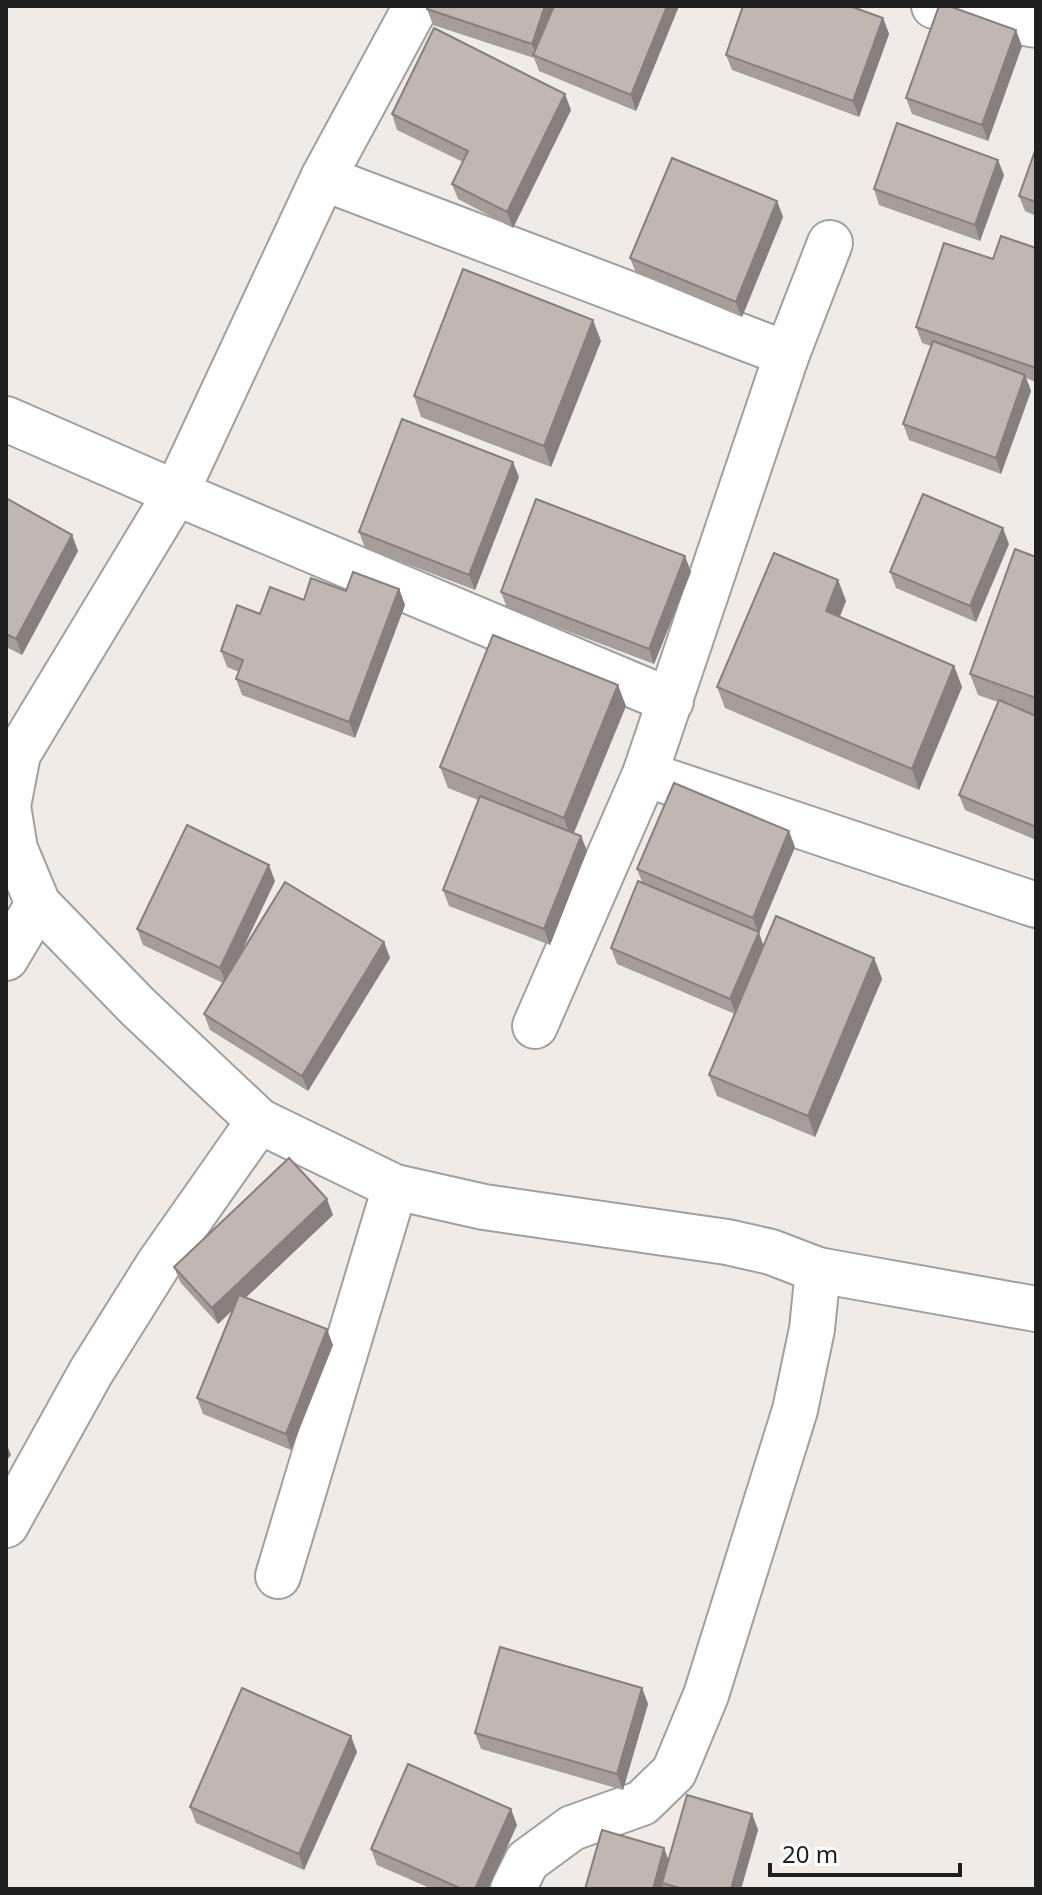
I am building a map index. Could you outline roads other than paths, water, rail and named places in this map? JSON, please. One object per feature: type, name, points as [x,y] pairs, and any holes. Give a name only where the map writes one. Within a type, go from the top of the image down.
[{"type":"street","points":[[416,6],[323,178],[176,493],[18,754],[8,806],[15,849],[38,904],[138,1007],[259,1121],[395,1187],[484,1207],[727,1242],[771,1252],[818,1270],[1036,1309]]},
{"type":"street","points":[[934,6],[1036,25]]},
{"type":"street","points":[[323,178],[787,354]]},
{"type":"street","points":[[535,1026],[645,774],[787,354],[830,243]]},
{"type":"street","points":[[6,419],[671,701]]},
{"type":"street","points":[[645,774],[1036,905]]},
{"type":"street","points":[[6,958],[38,904]]},
{"type":"street","points":[[6,1525],[91,1372],[158,1265],[259,1121]]},
{"type":"street","points":[[278,1576],[395,1187]]},
{"type":"street","points":[[513,1889],[527,1861],[572,1828],[642,1803],[674,1772],[706,1695],[795,1410],[812,1329],[818,1270]]}]
